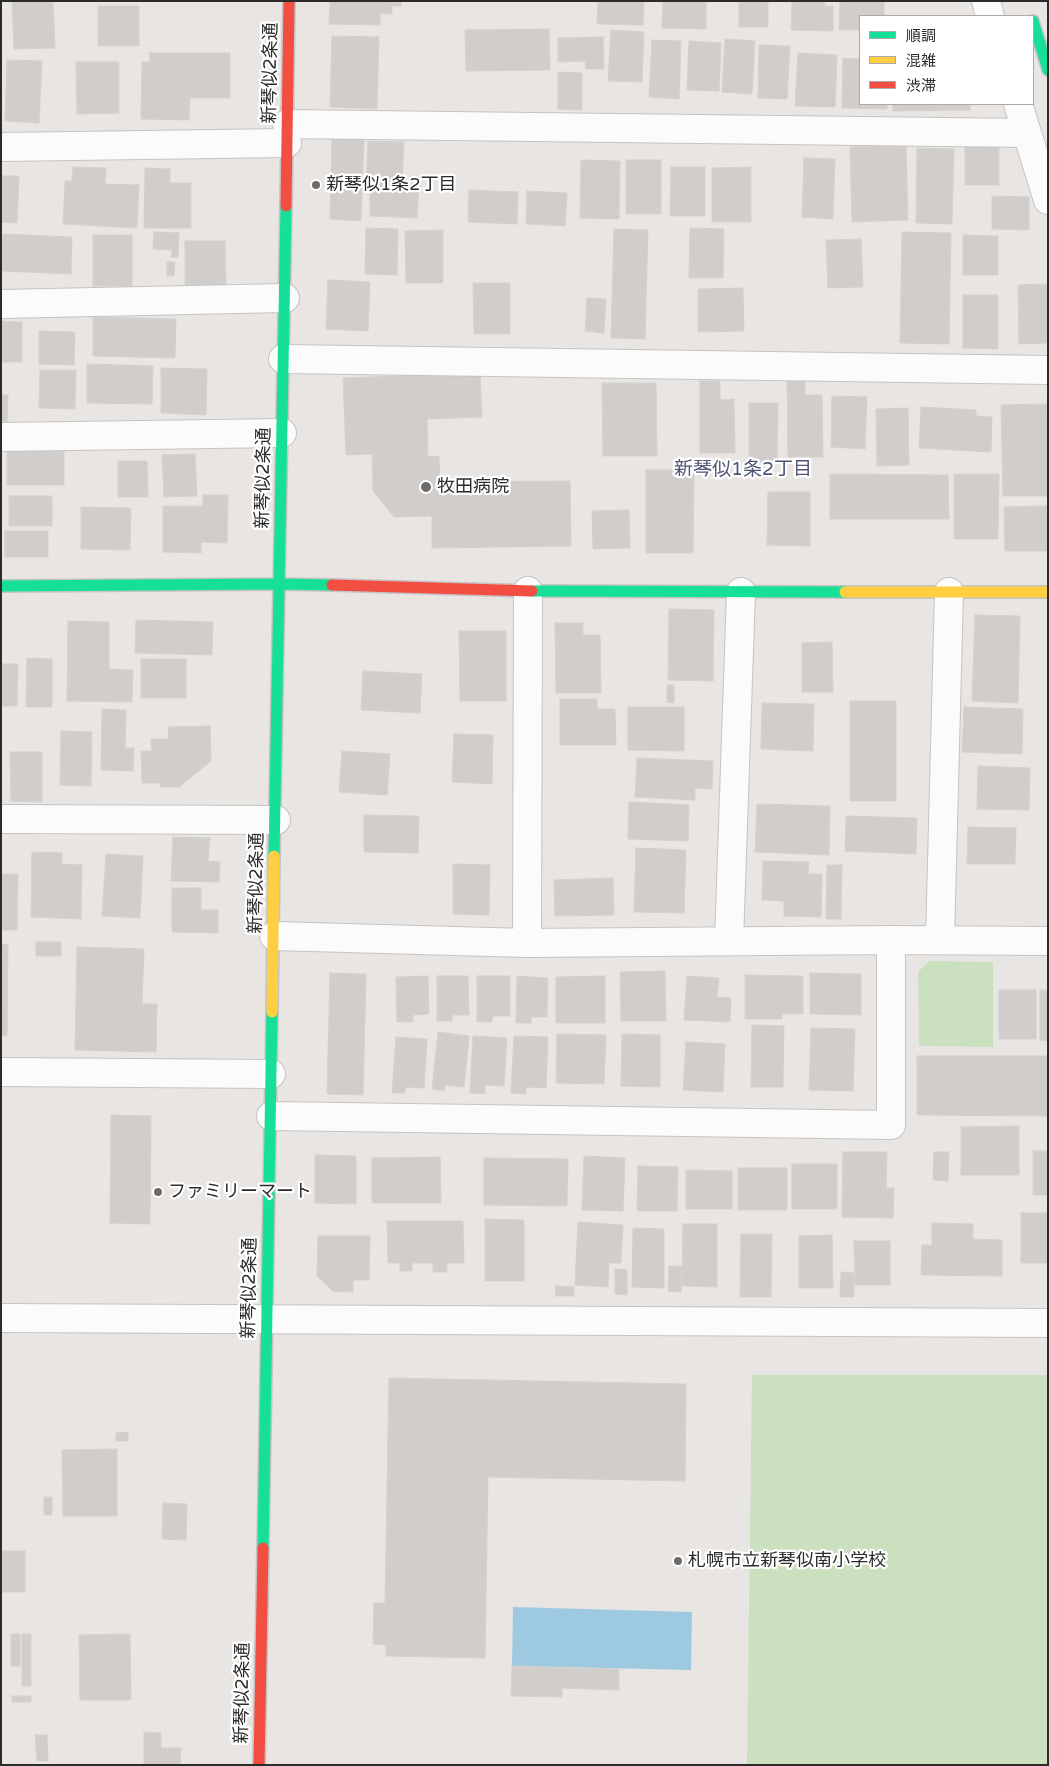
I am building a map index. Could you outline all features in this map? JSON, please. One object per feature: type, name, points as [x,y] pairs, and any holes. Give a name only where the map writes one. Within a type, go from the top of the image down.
[{"type":"main road","name":"新琴似2条通","points":[[259,1765],[289,1]]},
{"type":"main road","points":[[1034,24],[1048,70]]},
{"type":"main road","points":[[1,586],[280,584],[528,591],[1048,592]]},
{"type":"street","points":[[986,1],[990,15]]},
{"type":"street","points":[[1018,105],[1048,200]]},
{"type":"street","points":[[1,147],[287,134],[1027,133]]},
{"type":"street","points":[[1,304],[284,298]]},
{"type":"street","points":[[283,358],[1048,370]]},
{"type":"street","points":[[1,437],[282,433]]},
{"type":"street","points":[[527,942],[528,591]]},
{"type":"street","points":[[730,941],[741,592]]},
{"type":"street","points":[[940,940],[949,592]]},
{"type":"street","points":[[1,820],[276,820]]},
{"type":"street","points":[[274,936],[527,942],[1048,941]]},
{"type":"street","points":[[271,1116],[891,1125],[890,940]]},
{"type":"street","points":[[1,1072],[271,1074]]},
{"type":"street","points":[[1,1318],[1048,1323]]},
{"type":"green space","points":[[929,961],[993,962],[993,1047],[919,1046],[918,972]]},
{"type":"green space","points":[[752,1375],[1048,1375],[1048,1765],[747,1765]]},
{"type":"water","points":[[513,1607],[692,1612],[691,1670],[512,1666]]},
{"type":"building","points":[[12,1],[53,1],[55,48],[14,49]]},
{"type":"building","points":[[330,1],[401,1],[401,6],[392,6],[392,14],[380,13],[380,25],[329,24]]},
{"type":"building","points":[[598,1],[644,1],[643,25],[597,24]]},
{"type":"building","points":[[663,1],[706,1],[706,29],[662,28]]},
{"type":"building","points":[[739,1],[768,1],[768,27],[739,27]]},
{"type":"building","points":[[792,1],[825,1],[824,6],[833,6],[833,31],[791,30]]},
{"type":"building","points":[[840,1],[884,1],[884,15],[859,15],[859,30],[839,30]]},
{"type":"building","points":[[98,6],[139,6],[139,46],[98,46]]},
{"type":"building","points":[[549,29],[550,70],[466,71],[465,30]]},
{"type":"building","points":[[611,30],[644,32],[642,82],[608,81]]},
{"type":"building","points":[[332,36],[379,37],[377,109],[330,107]]},
{"type":"building","points":[[603,37],[604,69],[586,69],[585,61],[558,62],[558,38]]},
{"type":"building","points":[[725,39],[755,41],[752,94],[722,92]]},
{"type":"building","points":[[652,40],[681,41],[679,99],[649,97]]},
{"type":"building","points":[[689,41],[721,43],[719,91],[687,90]]},
{"type":"building","points":[[759,45],[790,46],[787,99],[758,98]]},
{"type":"building","points":[[149,53],[230,53],[230,98],[190,98],[189,120],[141,119],[142,62],[150,62]]},
{"type":"building","points":[[798,53],[837,55],[835,107],[795,106]]},
{"type":"building","points":[[843,58],[859,59],[859,105],[887,105],[887,109],[842,108]]},
{"type":"building","points":[[7,60],[42,61],[39,123],[5,121]]},
{"type":"building","points":[[76,62],[119,62],[119,113],[77,114]]},
{"type":"building","points":[[558,72],[582,73],[582,110],[558,109]]},
{"type":"building","points":[[893,105],[970,105],[970,110],[893,111]]},
{"type":"building","points":[[332,138],[364,139],[361,221],[330,219]]},
{"type":"building","points":[[368,141],[404,142],[402,181],[419,182],[417,218],[370,216],[370,187],[366,187]]},
{"type":"building","points":[[965,145],[999,145],[999,185],[965,185]]},
{"type":"building","points":[[906,146],[908,220],[852,222],[850,147]]},
{"type":"building","points":[[917,148],[954,149],[952,224],[916,223]]},
{"type":"building","points":[[804,158],[835,159],[833,219],[802,217]]},
{"type":"building","points":[[581,160],[620,161],[619,219],[580,218]]},
{"type":"building","points":[[626,160],[661,160],[661,214],[626,214]]},
{"type":"building","points":[[73,167],[106,168],[105,184],[139,185],[137,228],[63,224],[65,181],[72,181]]},
{"type":"building","points":[[671,167],[705,167],[705,216],[670,216]]},
{"type":"building","points":[[751,167],[751,222],[712,222],[712,168]]},
{"type":"building","points":[[145,168],[170,169],[170,183],[191,183],[191,228],[144,228]]},
{"type":"building","points":[[1,176],[19,176],[17,223],[1,222]]},
{"type":"building","points":[[469,190],[518,192],[517,224],[468,222]]},
{"type":"building","points":[[527,191],[567,193],[565,226],[526,224]]},
{"type":"building","points":[[992,196],[1029,197],[1029,230],[992,229]]},
{"type":"building","points":[[366,228],[398,229],[397,275],[365,274]]},
{"type":"building","points":[[690,228],[724,229],[723,278],[689,278]]},
{"type":"building","points":[[614,229],[648,230],[645,339],[611,338]]},
{"type":"building","points":[[443,230],[443,283],[406,283],[405,231]]},
{"type":"building","points":[[154,232],[179,233],[178,257],[171,257],[172,250],[153,249]]},
{"type":"building","points":[[902,232],[951,233],[949,344],[900,343]]},
{"type":"building","points":[[3,234],[72,237],[71,274],[2,271]]},
{"type":"building","points":[[93,235],[132,235],[132,286],[93,286]]},
{"type":"building","points":[[963,235],[998,236],[998,275],[963,275]]},
{"type":"building","points":[[861,239],[863,287],[828,288],[826,240]]},
{"type":"building","points":[[185,241],[225,241],[226,290],[185,290]]},
{"type":"building","points":[[167,262],[175,262],[174,276],[167,276]]},
{"type":"building","points":[[328,280],[370,282],[368,331],[326,329]]},
{"type":"building","points":[[473,283],[510,283],[510,334],[474,334]]},
{"type":"building","points":[[1048,284],[1048,343],[1019,344],[1018,285]]},
{"type":"building","points":[[743,288],[744,331],[698,332],[698,289]]},
{"type":"building","points":[[963,295],[998,295],[998,349],[963,348]]},
{"type":"building","points":[[587,298],[606,299],[604,333],[585,331]]},
{"type":"building","points":[[93,317],[176,319],[175,358],[93,356]]},
{"type":"building","points":[[1,321],[22,322],[22,362],[1,362]]},
{"type":"building","points":[[39,331],[75,332],[74,365],[39,364]]},
{"type":"building","points":[[87,364],[153,366],[152,404],[87,403]]},
{"type":"building","points":[[161,368],[207,369],[206,415],[161,413]]},
{"type":"building","points":[[40,370],[76,370],[75,409],[39,408]]},
{"type":"building","points":[[480,373],[482,417],[427,419],[428,457],[439,456],[440,482],[570,481],[571,546],[432,548],[432,516],[394,517],[373,491],[372,454],[346,455],[343,378]]},
{"type":"building","points":[[787,378],[805,378],[805,395],[822,395],[823,457],[788,457]]},
{"type":"building","points":[[700,381],[720,381],[720,400],[734,399],[735,453],[700,453]]},
{"type":"building","points":[[602,383],[656,383],[657,456],[603,456]]},
{"type":"building","points":[[1,395],[8,395],[7,422],[1,421]]},
{"type":"building","points":[[832,396],[867,397],[865,449],[831,447]]},
{"type":"building","points":[[749,403],[778,403],[777,462],[749,462]]},
{"type":"building","points":[[1047,404],[1048,496],[1003,496],[1001,405]]},
{"type":"building","points":[[921,407],[976,410],[976,416],[992,417],[991,452],[919,448]]},
{"type":"building","points":[[908,408],[909,465],[877,466],[876,409]]},
{"type":"building","points":[[7,449],[64,450],[64,485],[7,485]]},
{"type":"building","points":[[195,454],[197,496],[164,497],[162,455]]},
{"type":"building","points":[[118,461],[147,461],[148,497],[118,497]]},
{"type":"building","points":[[646,470],[694,470],[693,553],[646,553]]},
{"type":"building","points":[[830,474],[948,475],[949,519],[830,519]]},
{"type":"building","points":[[954,474],[999,474],[998,539],[954,539]]},
{"type":"building","points":[[768,492],[810,492],[810,546],[767,545]]},
{"type":"building","points":[[203,495],[228,495],[227,543],[201,542],[201,553],[163,552],[163,506],[203,506]]},
{"type":"building","points":[[9,496],[52,496],[52,526],[9,526]]},
{"type":"building","points":[[1048,506],[1048,551],[1005,551],[1004,507]]},
{"type":"building","points":[[81,507],[131,508],[130,550],[81,549]]},
{"type":"building","points":[[629,510],[630,548],[593,549],[592,511]]},
{"type":"building","points":[[5,531],[48,531],[48,557],[5,557]]},
{"type":"building","points":[[669,609],[714,610],[713,681],[668,680]]},
{"type":"building","points":[[975,615],[1020,616],[1018,703],[972,701]]},
{"type":"building","points":[[136,620],[213,622],[212,655],[135,653]]},
{"type":"building","points":[[68,621],[109,622],[109,669],[133,670],[132,702],[67,701]]},
{"type":"building","points":[[555,623],[583,623],[583,635],[600,635],[601,693],[556,693]]},
{"type":"building","points":[[459,631],[506,631],[506,701],[460,701]]},
{"type":"building","points":[[832,642],[833,692],[802,692],[802,643]]},
{"type":"building","points":[[27,658],[52,659],[52,707],[26,707]]},
{"type":"building","points":[[141,659],[186,659],[186,698],[141,698]]},
{"type":"building","points":[[1,664],[18,664],[17,706],[1,706]]},
{"type":"building","points":[[363,671],[422,674],[420,713],[361,710]]},
{"type":"building","points":[[667,685],[674,685],[674,703],[667,702]]},
{"type":"building","points":[[560,699],[597,699],[597,709],[615,709],[616,745],[560,745]]},
{"type":"building","points":[[850,701],[896,701],[896,801],[850,801]]},
{"type":"building","points":[[762,703],[814,704],[813,751],[761,749]]},
{"type":"building","points":[[628,707],[684,707],[684,751],[628,750]]},
{"type":"building","points":[[964,707],[1023,709],[1022,754],[962,752]]},
{"type":"building","points":[[102,709],[126,710],[125,748],[134,748],[133,771],[101,770]]},
{"type":"building","points":[[210,726],[211,761],[179,787],[160,787],[160,783],[142,783],[141,751],[152,751],[151,739],[169,739],[168,727]]},
{"type":"building","points":[[61,731],[92,732],[91,786],[60,785]]},
{"type":"building","points":[[454,734],[493,735],[492,784],[452,782]]},
{"type":"building","points":[[342,751],[390,754],[387,795],[339,792]]},
{"type":"building","points":[[10,752],[42,752],[42,802],[11,801]]},
{"type":"building","points":[[637,758],[713,761],[712,789],[695,788],[695,800],[635,797]]},
{"type":"building","points":[[978,766],[1030,768],[1029,810],[977,809]]},
{"type":"building","points":[[629,802],[689,805],[688,841],[628,839]]},
{"type":"building","points":[[757,804],[830,806],[829,855],[755,852]]},
{"type":"building","points":[[364,815],[419,816],[418,853],[364,852]]},
{"type":"building","points":[[846,816],[917,818],[916,854],[845,851]]},
{"type":"building","points":[[968,827],[1016,828],[1015,864],[967,864]]},
{"type":"building","points":[[173,837],[210,838],[208,861],[220,862],[219,882],[171,881]]},
{"type":"building","points":[[636,848],[686,850],[684,913],[634,912]]},
{"type":"building","points":[[32,852],[62,853],[62,864],[82,865],[81,919],[31,917]]},
{"type":"building","points":[[106,854],[143,856],[140,918],[102,916]]},
{"type":"building","points":[[763,861],[809,862],[808,874],[822,874],[821,917],[784,916],[784,901],[762,900]]},
{"type":"building","points":[[453,864],[490,865],[489,915],[453,914]]},
{"type":"building","points":[[827,865],[842,865],[841,919],[826,919]]},
{"type":"building","points":[[1,874],[18,874],[17,930],[1,930]]},
{"type":"building","points":[[613,878],[614,915],[555,916],[554,880]]},
{"type":"building","points":[[172,888],[201,888],[201,910],[218,910],[218,933],[172,932]]},
{"type":"building","points":[[36,942],[61,942],[61,956],[36,956]]},
{"type":"building","points":[[1,944],[8,945],[7,1036],[1,1035]]},
{"type":"building","points":[[77,947],[144,949],[142,1004],[157,1004],[156,1052],[75,1050]]},
{"type":"building","points":[[665,971],[666,1021],[621,1021],[620,972]]},
{"type":"building","points":[[330,973],[366,974],[363,1095],[327,1094]]},
{"type":"building","points":[[810,973],[861,974],[861,1015],[810,1014]]},
{"type":"building","points":[[745,975],[803,976],[803,1014],[782,1014],[782,1019],[745,1019]]},
{"type":"building","points":[[428,976],[429,1014],[413,1015],[413,1022],[397,1022],[396,977]]},
{"type":"building","points":[[437,976],[468,976],[469,1015],[452,1015],[452,1021],[437,1021]]},
{"type":"building","points":[[477,976],[510,976],[510,1016],[493,1016],[492,1022],[477,1022]]},
{"type":"building","points":[[517,976],[548,978],[547,1017],[531,1017],[531,1023],[516,1023]]},
{"type":"building","points":[[605,976],[605,1023],[556,1023],[556,977]]},
{"type":"building","points":[[687,976],[719,978],[717,997],[731,998],[730,1022],[684,1020]]},
{"type":"building","points":[[999,990],[1036,990],[1036,1039],[999,1039]]},
{"type":"building","points":[[1040,990],[1048,990],[1048,1041],[1040,1040]]},
{"type":"building","points":[[752,1025],[784,1026],[783,1087],[751,1087]]},
{"type":"building","points":[[811,1028],[855,1029],[853,1091],[809,1090]]},
{"type":"building","points":[[438,1032],[469,1036],[464,1087],[445,1085],[444,1091],[432,1089]]},
{"type":"building","points":[[557,1034],[606,1035],[604,1084],[556,1083]]},
{"type":"building","points":[[622,1034],[660,1035],[660,1087],[621,1086]]},
{"type":"building","points":[[473,1036],[507,1038],[504,1086],[485,1085],[485,1094],[470,1093]]},
{"type":"building","points":[[514,1036],[548,1037],[546,1088],[526,1087],[526,1094],[511,1093]]},
{"type":"building","points":[[396,1037],[427,1039],[424,1088],[405,1087],[405,1093],[392,1093]]},
{"type":"building","points":[[686,1042],[725,1044],[723,1092],[683,1090]]},
{"type":"building","points":[[917,1056],[1048,1056],[1048,1116],[917,1115]]},
{"type":"building","points":[[111,1115],[151,1116],[150,1224],[110,1223]]},
{"type":"building","points":[[1019,1126],[1019,1175],[961,1175],[961,1127]]},
{"type":"building","points":[[1033,1151],[1048,1151],[1048,1195],[1033,1195]]},
{"type":"building","points":[[843,1152],[887,1152],[886,1188],[894,1188],[893,1218],[842,1217]]},
{"type":"building","points":[[934,1152],[949,1152],[948,1181],[933,1180]]},
{"type":"building","points":[[315,1155],[356,1156],[356,1204],[315,1203]]},
{"type":"building","points":[[584,1156],[625,1158],[623,1211],[582,1210]]},
{"type":"building","points":[[440,1157],[441,1203],[372,1203],[372,1158]]},
{"type":"building","points":[[484,1158],[568,1159],[567,1206],[484,1205]]},
{"type":"building","points":[[792,1164],[837,1164],[837,1209],[792,1209]]},
{"type":"building","points":[[638,1166],[678,1167],[677,1211],[637,1211]]},
{"type":"building","points":[[738,1168],[787,1168],[787,1210],[738,1210]]},
{"type":"building","points":[[686,1170],[732,1171],[732,1209],[686,1209]]},
{"type":"building","points":[[1021,1213],[1047,1213],[1047,1263],[1021,1263]]},
{"type":"building","points":[[485,1219],[524,1220],[524,1281],[485,1281]]},
{"type":"building","points":[[387,1221],[463,1221],[464,1263],[447,1263],[447,1272],[433,1272],[433,1263],[412,1263],[412,1271],[400,1271],[400,1263],[388,1263]]},
{"type":"building","points":[[578,1222],[623,1225],[621,1263],[609,1263],[608,1287],[575,1285]]},
{"type":"building","points":[[932,1223],[973,1224],[973,1239],[1002,1240],[1002,1276],[921,1275],[922,1245],[932,1245]]},
{"type":"building","points":[[683,1224],[717,1224],[717,1287],[682,1286]]},
{"type":"building","points":[[633,1228],[664,1229],[664,1288],[632,1287]]},
{"type":"building","points":[[741,1234],[772,1234],[771,1297],[740,1297]]},
{"type":"building","points":[[832,1235],[833,1288],[799,1288],[799,1236]]},
{"type":"building","points":[[318,1236],[370,1236],[369,1280],[353,1280],[353,1292],[333,1291],[317,1276]]},
{"type":"building","points":[[854,1241],[890,1241],[890,1285],[855,1285]]},
{"type":"building","points":[[669,1266],[682,1266],[681,1292],[668,1291]]},
{"type":"building","points":[[615,1269],[627,1270],[627,1295],[615,1294]]},
{"type":"building","points":[[841,1272],[854,1273],[854,1297],[840,1297]]},
{"type":"building","points":[[556,1286],[574,1287],[574,1296],[555,1296]]},
{"type":"building","points":[[389,1378],[686,1384],[685,1481],[488,1477],[485,1658],[386,1656],[386,1645],[373,1644],[374,1603],[385,1603]]},
{"type":"building","points":[[128,1432],[128,1441],[116,1441],[116,1433]]},
{"type":"building","points":[[117,1449],[117,1516],[63,1516],[62,1450]]},
{"type":"building","points":[[44,1497],[52,1497],[52,1515],[44,1515]]},
{"type":"building","points":[[163,1503],[187,1504],[186,1540],[162,1539]]},
{"type":"building","points":[[1,1551],[25,1551],[25,1592],[1,1592]]},
{"type":"building","points":[[11,1634],[20,1634],[20,1666],[11,1666]]},
{"type":"building","points":[[22,1634],[31,1634],[31,1686],[22,1686]]},
{"type":"building","points":[[130,1634],[131,1700],[80,1700],[79,1635]]},
{"type":"building","points":[[512,1666],[619,1669],[619,1690],[562,1688],[562,1697],[511,1696]]},
{"type":"building","points":[[12,1696],[31,1696],[31,1702],[12,1702]]},
{"type":"building","points":[[144,1732],[161,1733],[161,1748],[181,1748],[180,1765],[144,1765]]},
{"type":"building","points":[[35,1735],[47,1735],[48,1761],[37,1761]]},
{"type":"traffic: fast","points":[[1034,24],[1048,70]]},
{"type":"traffic: fast","points":[[274,856],[286,206]]},
{"type":"traffic: fast","points":[[1,586],[332,585]]},
{"type":"traffic: fast","points":[[532,591],[845,592]]},
{"type":"traffic: fast","points":[[263,1548],[272,1012]]},
{"type":"traffic: slow","points":[[845,592],[1048,592]]},
{"type":"traffic: slow","points":[[272,1012],[274,856]]},
{"type":"traffic: jam","points":[[286,206],[289,1]]},
{"type":"traffic: jam","points":[[332,585],[532,591]]},
{"type":"traffic: jam","points":[[259,1765],[263,1548]]},
{"type":"place","name":"新琴似1条2丁目","points":[[316,185]]},
{"type":"place","name":"牧田病院","points":[[426,487]]},
{"type":"place","name":"ファミリーマート","points":[[158,1192]]},
{"type":"place","name":"札幌市立新琴似南小学校","points":[[678,1561]]},
{"type":"district","name":"新琴似1条2丁目","points":[[743,470]]}]
